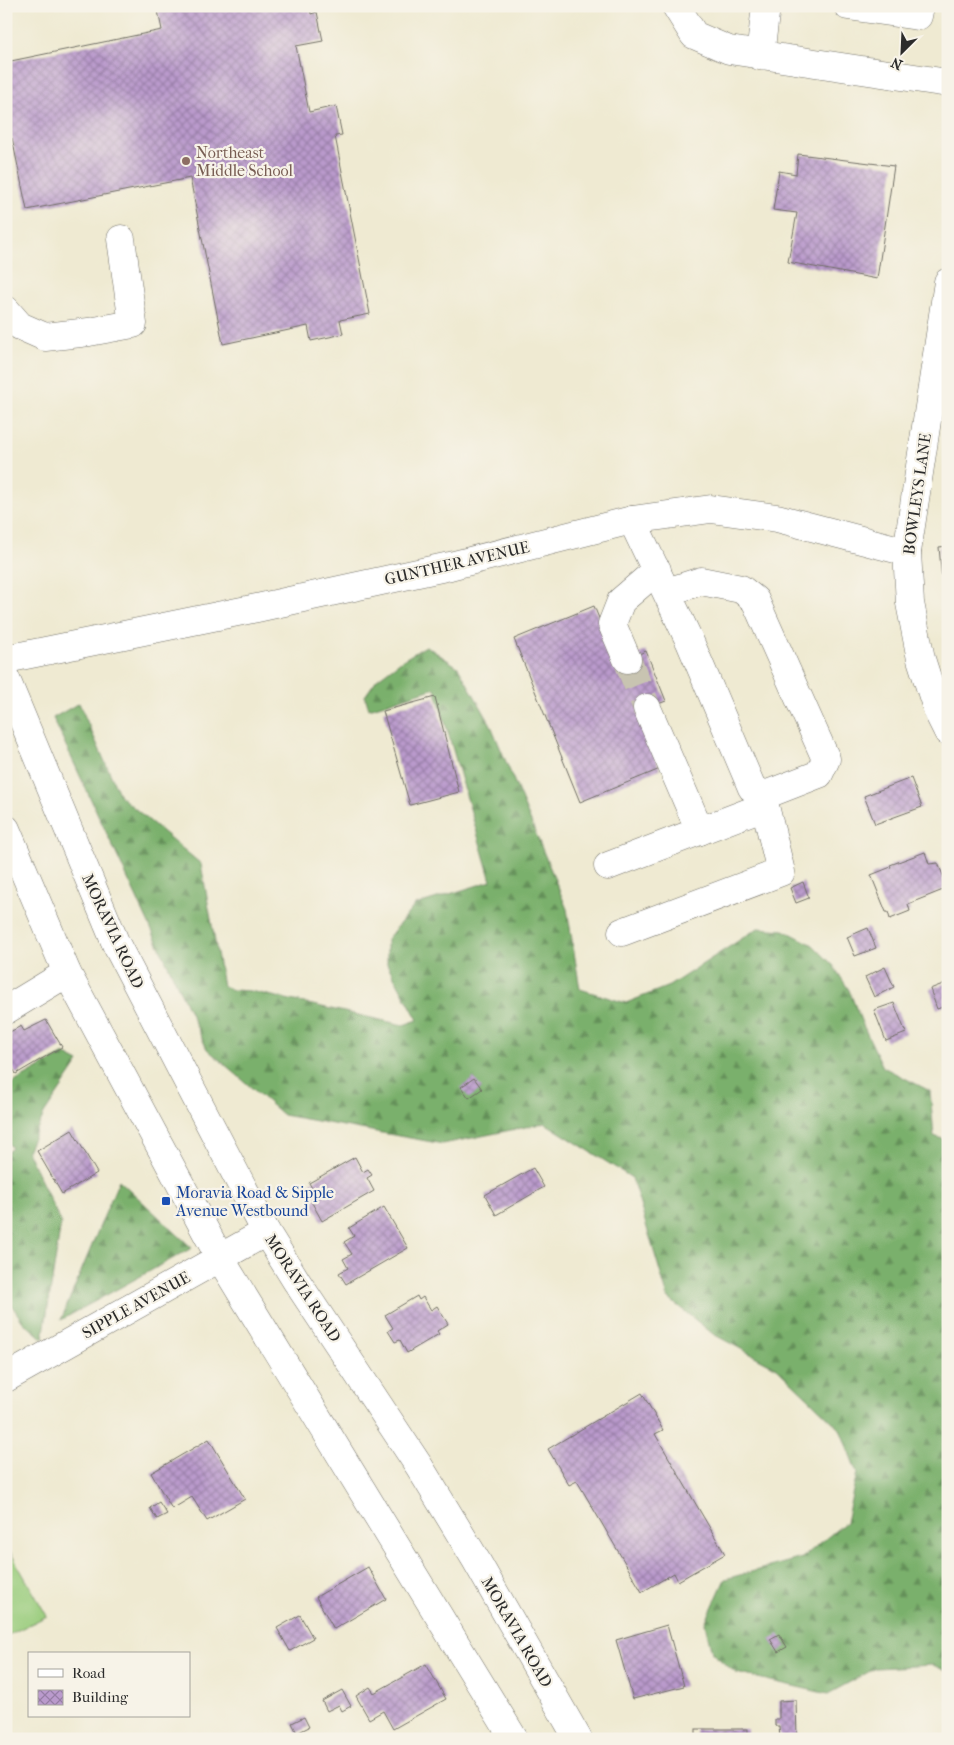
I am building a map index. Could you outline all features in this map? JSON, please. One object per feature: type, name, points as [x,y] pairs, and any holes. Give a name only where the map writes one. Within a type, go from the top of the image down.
[{"type":"main road","points":[[676,6],[694,35],[729,50],[948,83]]},
{"type":"main road","points":[[760,56],[766,6]]},
{"type":"main road","points":[[848,6],[918,16],[920,6]]},
{"type":"main road","points":[[6,310],[20,326],[45,337],[133,324],[121,239]]},
{"type":"main road","name":"BOWLEYS LANE","points":[[948,282],[907,552],[910,603],[921,659],[938,712],[948,732]]},
{"type":"main road","name":"GUNTHER AVENUE","points":[[6,658],[257,608],[450,566],[632,520],[711,509],[776,518],[907,552]]},
{"type":"main road","points":[[622,932],[780,872],[765,801],[752,788],[690,642],[632,520]]},
{"type":"main road","points":[[608,866],[700,831],[765,801],[819,774],[826,759],[755,600],[741,589],[701,581],[662,581],[621,601],[612,624],[627,659]]},
{"type":"main road","name":"MORAVIA ROAD","points":[[6,679],[116,944],[266,1232],[419,1466],[476,1560],[578,1739]]},
{"type":"main road","points":[[647,708],[700,831]]},
{"type":"main road","points":[[6,829],[67,973],[220,1258],[514,1739]]},
{"type":"main road","points":[[6,1010],[67,973]]},
{"type":"main road","name":"SIPPLE AVENUE","points":[[6,1378],[266,1232]]},
{"type":"green space","points":[[426,646],[458,667],[490,723],[567,909],[580,989],[626,1003],[669,986],[758,928],[784,930],[813,945],[833,965],[849,990],[883,1067],[930,1091],[934,1136],[948,1141],[948,1672],[933,1665],[876,1668],[828,1694],[736,1673],[712,1653],[705,1623],[725,1579],[802,1558],[846,1522],[857,1473],[840,1429],[777,1368],[713,1334],[668,1298],[632,1178],[545,1123],[443,1144],[283,1115],[207,1049],[53,718],[79,703],[120,796],[201,864],[223,986],[233,990],[250,991],[403,1025],[418,1020],[387,964],[387,939],[415,905],[491,881],[435,688],[369,709],[365,696],[377,679],[401,661]]},
{"type":"green space","points":[[64,1054],[79,1062],[44,1114],[27,1151],[61,1223],[43,1339],[23,1322],[6,1297],[6,1153],[12,1148],[6,1140],[6,1084],[9,1085]]},
{"type":"green space","points":[[119,1180],[192,1248],[61,1320]]},
{"type":"green space","points":[[6,1545],[47,1616],[6,1636]]},
{"type":"building","points":[[157,6],[310,6],[311,14],[317,12],[323,41],[296,46],[309,112],[336,106],[342,135],[335,136],[370,314],[340,320],[343,334],[311,341],[308,326],[223,344],[190,178],[27,210],[12,138],[6,139],[6,62],[162,30]]},
{"type":"building","points":[[798,154],[894,166],[877,279],[788,262],[797,213],[773,210],[779,171],[796,174]]},
{"type":"building","points":[[948,546],[948,591],[943,591],[939,547]]},
{"type":"building","points":[[594,606],[617,663],[646,651],[666,701],[637,712],[660,769],[580,802],[514,639]]},
{"type":"building","points":[[435,697],[459,792],[410,805],[383,711]]},
{"type":"building","points":[[911,778],[922,807],[875,824],[864,796]]},
{"type":"building","points":[[925,852],[929,864],[938,863],[948,888],[908,904],[910,911],[890,919],[871,875],[891,867],[890,865]]},
{"type":"building","points":[[803,882],[809,898],[796,903],[790,888]]},
{"type":"building","points":[[868,928],[876,948],[855,956],[847,937]]},
{"type":"building","points":[[885,967],[894,987],[874,997],[865,977]]},
{"type":"building","points":[[948,982],[948,1005],[937,1009],[930,989]]},
{"type":"building","points":[[894,1003],[906,1033],[886,1041],[874,1010]]},
{"type":"building","points":[[46,1020],[62,1047],[16,1074],[11,1065],[6,1067],[6,1034],[21,1026],[24,1031]]},
{"type":"building","points":[[474,1078],[482,1089],[469,1098],[461,1087]]},
{"type":"building","points":[[72,1130],[97,1173],[62,1194],[37,1151]]},
{"type":"building","points":[[355,1157],[363,1172],[368,1169],[372,1175],[367,1178],[374,1191],[322,1221],[311,1201],[318,1198],[309,1183]]},
{"type":"building","points":[[533,1168],[544,1187],[496,1215],[485,1195]]},
{"type":"building","points":[[384,1207],[408,1248],[346,1284],[339,1273],[348,1268],[343,1259],[352,1254],[344,1242],[354,1236],[349,1228]]},
{"type":"building","points":[[417,1296],[419,1300],[423,1297],[431,1310],[437,1306],[448,1324],[437,1331],[439,1334],[407,1353],[400,1340],[395,1342],[388,1331],[393,1328],[385,1315]]},
{"type":"building","points":[[642,1393],[663,1430],[655,1434],[725,1554],[678,1581],[674,1573],[642,1592],[577,1481],[569,1485],[548,1449]]},
{"type":"building","points":[[209,1439],[245,1499],[207,1521],[192,1497],[172,1509],[151,1473]]},
{"type":"building","points":[[159,1502],[167,1514],[157,1519],[150,1508]]},
{"type":"building","points":[[368,1567],[386,1599],[334,1629],[316,1597]]},
{"type":"building","points":[[300,1615],[313,1638],[290,1651],[277,1628]]},
{"type":"building","points":[[667,1625],[684,1686],[633,1699],[616,1640]]},
{"type":"building","points":[[779,1634],[787,1647],[778,1652],[770,1639]]},
{"type":"building","points":[[426,1664],[446,1699],[393,1729],[383,1711],[369,1719],[356,1696],[370,1687],[374,1693]]},
{"type":"building","points":[[342,1690],[351,1706],[342,1711],[339,1705],[327,1711],[322,1701]]},
{"type":"building","points":[[796,1700],[797,1739],[780,1739],[779,1726],[775,1726],[775,1719],[779,1719],[779,1701]]},
{"type":"building","points":[[304,1717],[309,1727],[297,1733],[292,1723]]},
{"type":"building","points":[[696,1729],[748,1729],[748,1739],[696,1739]]},
{"type":"tunnel","points":[[627,659],[647,708]]},
{"type":"place","name":"Northeast Middle School","points":[[186,161]]},
{"type":"place","name":"Moravia Road & Sipple Avenue Westbound","points":[[166,1201]]}]
